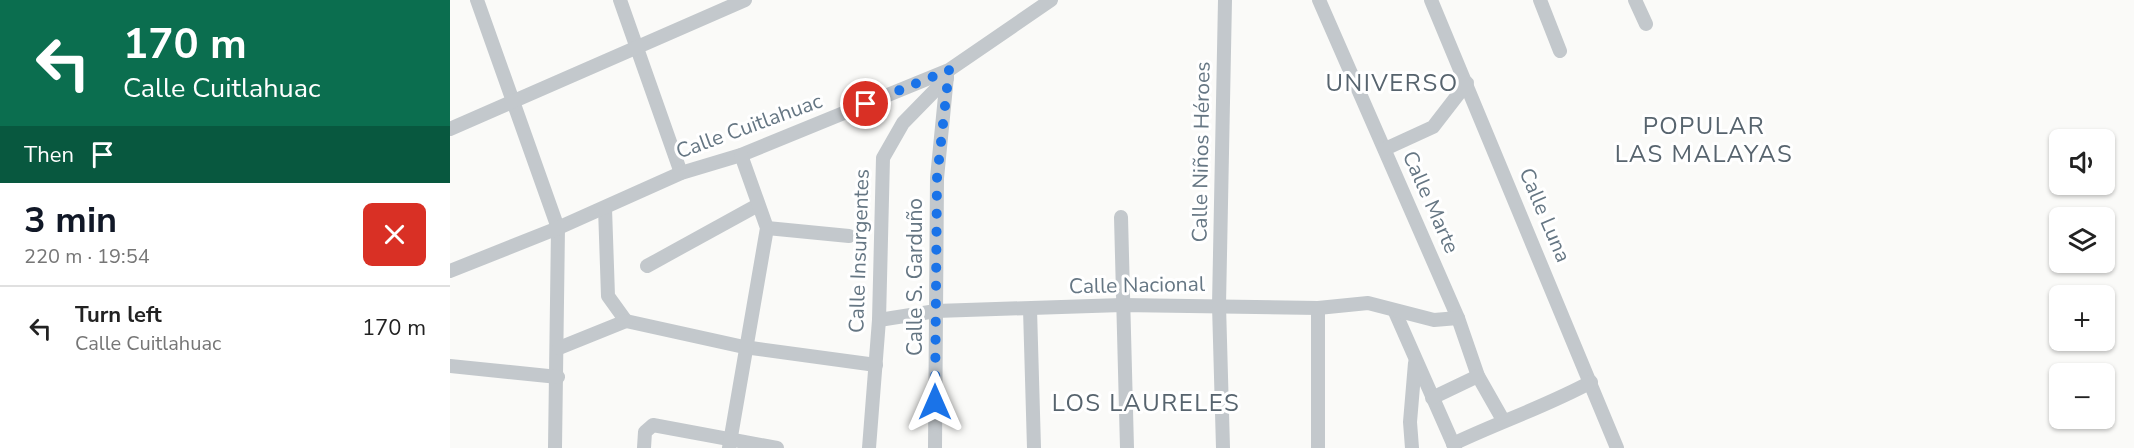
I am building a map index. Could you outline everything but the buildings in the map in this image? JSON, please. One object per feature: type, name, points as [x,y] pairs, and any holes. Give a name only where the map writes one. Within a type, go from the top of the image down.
[{"type":"street","points":[[477,0],[558,228],[559,348],[555,448]]},
{"type":"street","points":[[620,0],[681,173]]},
{"type":"street","points":[[450,129],[745,0]]},
{"type":"street","name":"Calle Cuitlahuac","points":[[450,271],[558,228],[681,173],[741,155],[948,74],[1051,0]]},
{"type":"street","name":"Calle Niños Héroes","points":[[1223,448],[1220,305],[1225,0]]},
{"type":"street","name":"Calle Marte","points":[[1319,0],[1458,318],[1478,376],[1503,420]]},
{"type":"street","name":"Calle Luna","points":[[1431,0],[1592,382],[1617,448]]},
{"type":"street","points":[[1540,0],[1560,51]]},
{"type":"street","points":[[1635,0],[1646,24]]},
{"type":"street","name":"Calle S. Garduño","points":[[935,448],[937,178],[948,74]]},
{"type":"street","name":"Calle Insurgentes","points":[[869,448],[879,320],[883,158],[903,123],[948,74]]},
{"type":"street","points":[[1384,148],[1432,127],[1467,83]]},
{"type":"street","points":[[730,444],[744,347],[767,228],[741,155]]},
{"type":"street","points":[[646,266],[759,205]]},
{"type":"street","points":[[605,208],[608,296],[626,321]]},
{"type":"street","points":[[1121,217],[1127,448]]},
{"type":"street","points":[[767,228],[849,236]]},
{"type":"street","name":"Calle Nacional","points":[[879,320],[936,311],[1122,305],[1318,308],[1368,303],[1382,304],[1395,312],[1434,320],[1458,318]]},
{"type":"street","points":[[1318,308],[1318,448]]},
{"type":"street","points":[[1030,309],[1034,448]]},
{"type":"street","points":[[1395,312],[1454,446],[1503,420],[1552,403],[1592,382]]},
{"type":"street","points":[[559,348],[626,321],[744,347],[876,365]]},
{"type":"street","points":[[1412,448],[1410,422],[1416,361]]},
{"type":"street","points":[[450,366],[558,377]]},
{"type":"street","points":[[1432,398],[1478,376]]},
{"type":"street","points":[[644,448],[645,432],[653,425],[730,444],[777,448]]},
{"type":"district","name":"UNIVERSO","points":[[1392,83]]},
{"type":"district","name":"POPULAR LAS MALAYAS","points":[[1704,140]]},
{"type":"district","name":"LOS LAURELES","points":[[1146,403]]},
{"type":"route","points":[[866,104],[949,70],[937,178],[935,402]]}]
